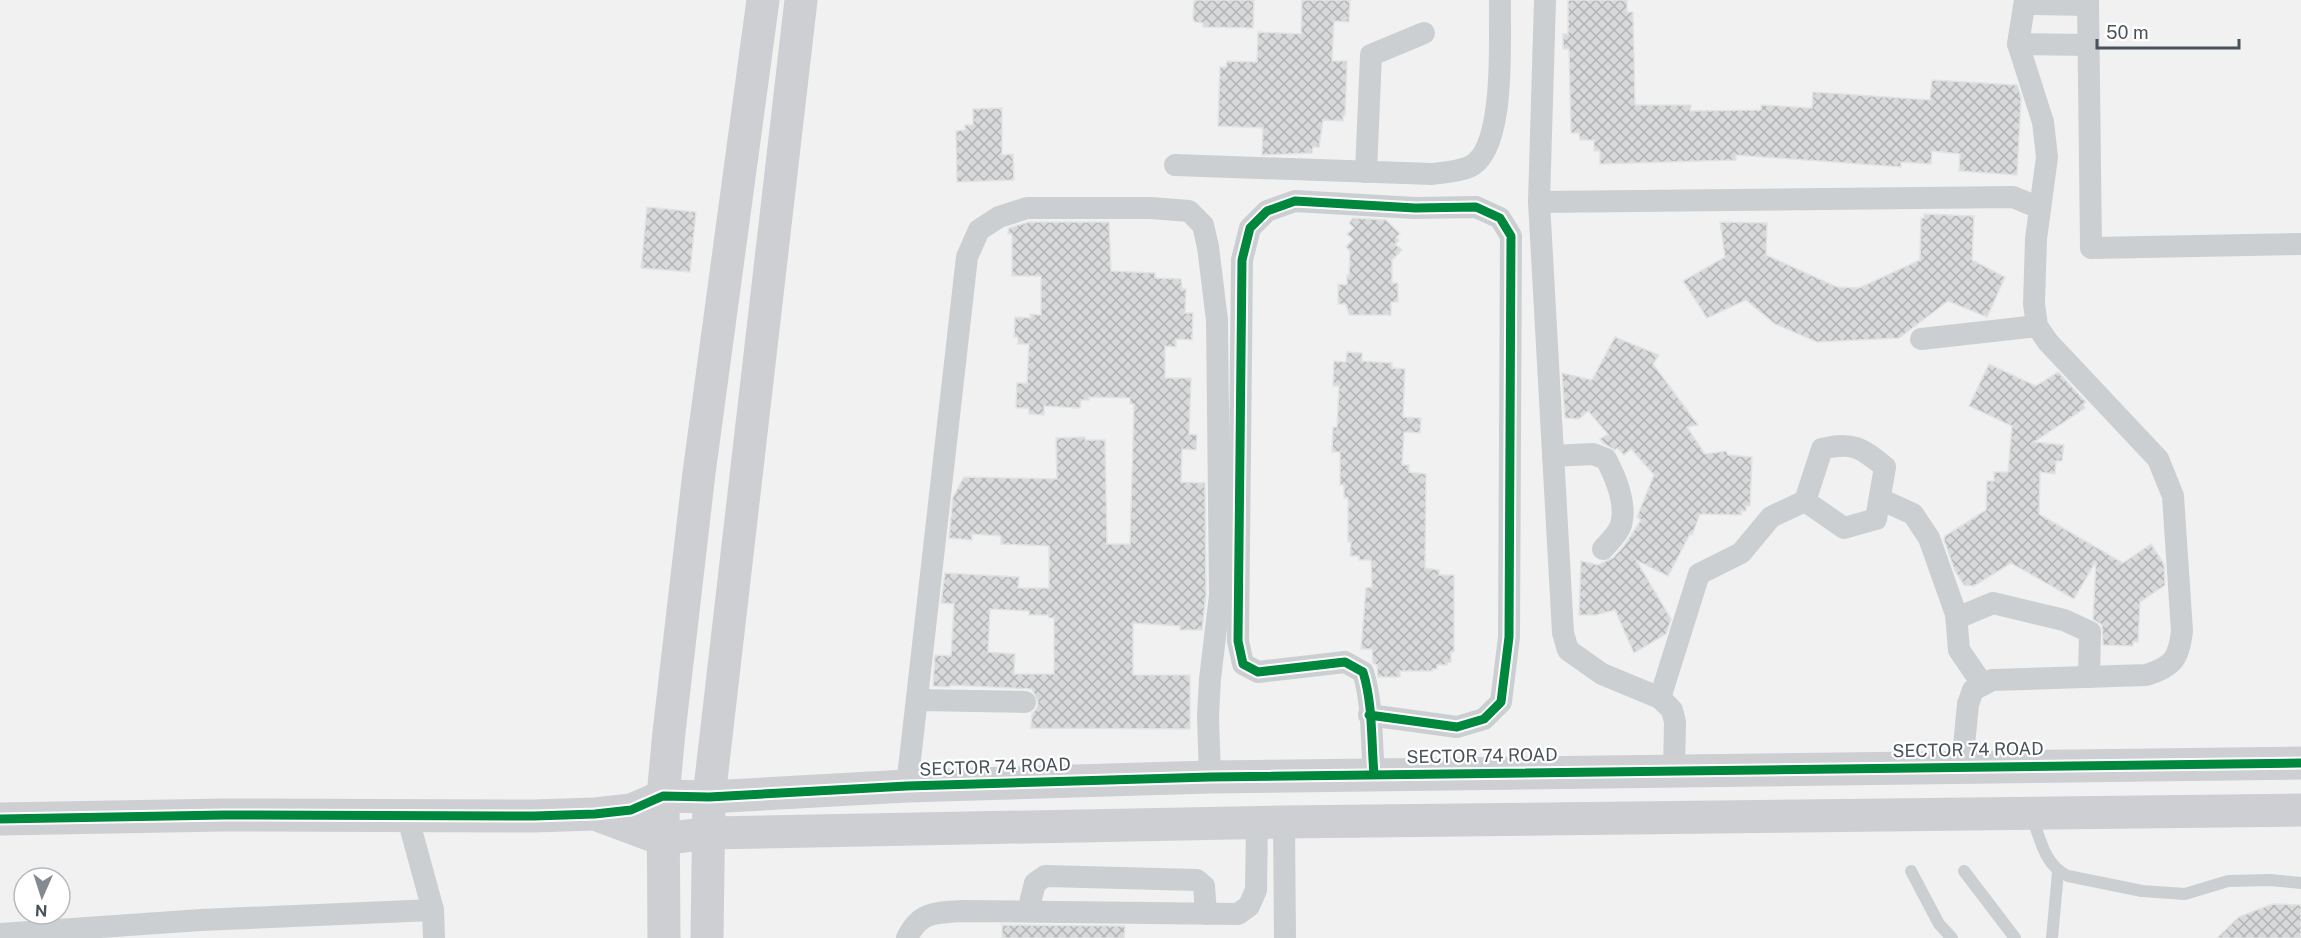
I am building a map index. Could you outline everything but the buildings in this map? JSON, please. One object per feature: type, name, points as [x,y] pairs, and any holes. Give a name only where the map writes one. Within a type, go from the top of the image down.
[{"type":"street","points":[[664,938],[663,796],[699,473],[764,0]]},
{"type":"street","points":[[707,938],[709,797],[801,0]]},
{"type":"street","points":[[1175,165],[1432,174],[1470,167],[1488,150],[1498,114],[1500,0]]},
{"type":"street","points":[[1545,0],[1539,202],[1563,633],[1568,650],[1602,674],[1660,698],[1672,710],[1675,722],[1674,770]]},
{"type":"street","points":[[1962,767],[1968,704],[1973,690],[1992,680],[2146,675],[2163,670],[2179,653],[2182,631],[2173,496],[2158,459],[2048,342],[2037,326],[2034,304],[2040,208],[2047,157],[2043,122],[2018,44],[2025,2],[2088,3],[2091,248],[2301,244]]},
{"type":"street","points":[[1366,172],[1371,55],[1424,33]]},
{"type":"street","points":[[2018,44],[2088,45]]},
{"type":"street","points":[[1539,202],[2013,197],[2040,208]]},
{"type":"street","points":[[1369,715],[1457,728],[1485,719],[1501,702],[1509,637],[1511,236],[1500,218],[1476,207],[1415,208],[1295,201],[1267,211],[1250,228],[1242,260],[1238,641],[1243,664],[1258,672],[1346,662],[1363,672],[1368,687],[1369,715],[1374,774]]},
{"type":"street","points":[[907,786],[967,257],[979,230],[999,218],[1027,208],[1151,208],[1188,211],[1203,225],[1217,320],[1220,595],[1208,716],[1210,777]]},
{"type":"street","points":[[1921,339],[2037,326]]},
{"type":"street","points":[[1660,698],[1699,574],[1741,553],[1771,517],[1805,501],[1822,449],[1839,444],[1863,449],[1885,467],[1876,519],[1844,528],[1805,501]]},
{"type":"street","points":[[1553,456],[1593,454],[1606,459],[1619,491],[1622,512],[1620,527],[1604,549]]},
{"type":"street","points":[[1880,499],[1913,514],[1929,538],[1957,618],[1959,650],[1983,685]]},
{"type":"street","points":[[1957,618],[1993,603],[2064,620],[2090,632],[2089,677]]},
{"type":"street","points":[[917,700],[1025,702]]},
{"type":"street","name":"SECTOR 74 ROAD","points":[[663,796],[709,797],[907,786],[1210,777],[2301,763]]},
{"type":"street","points":[[0,819],[224,815],[595,814],[631,810],[663,796]]},
{"type":"street","points":[[595,814],[662,839],[710,834],[1270,822],[2301,810]]},
{"type":"street","points":[[407,815],[433,910],[434,938]]},
{"type":"street","points":[[907,938],[913,926],[928,914],[962,911],[1238,914],[1249,906],[1256,890],[1270,822]]},
{"type":"street","points":[[1270,822],[1285,890],[1285,938]]},
{"type":"street","points":[[1028,911],[1035,883],[1045,876],[1197,880],[1204,886],[1206,914]]},
{"type":"street","points":[[1256,890],[1285,890]]},
{"type":"street","points":[[0,934],[201,929],[433,910]]},
{"type":"lane","points":[[2030,813],[2049,863],[2058,872],[2076,877],[2142,891],[2185,894],[2228,881],[2270,880],[2301,883]]},
{"type":"lane","points":[[1911,871],[1939,924],[1952,938]]},
{"type":"lane","points":[[1964,871],[2015,938]]},
{"type":"lane","points":[[2052,938],[2058,872]]},
{"type":"cycle path","points":[[1369,715],[1457,727],[1484,719],[1501,702],[1509,637],[1511,236],[1500,218],[1476,207],[1415,208],[1295,201],[1267,211],[1250,228],[1242,260],[1238,641],[1243,664],[1258,672],[1345,662],[1363,672],[1370,709],[1371,722],[1374,774]]},
{"type":"cycle path","points":[[0,819],[224,815],[534,816],[595,814],[631,810],[663,796],[709,797],[907,786],[1210,777],[2301,763]]}]
